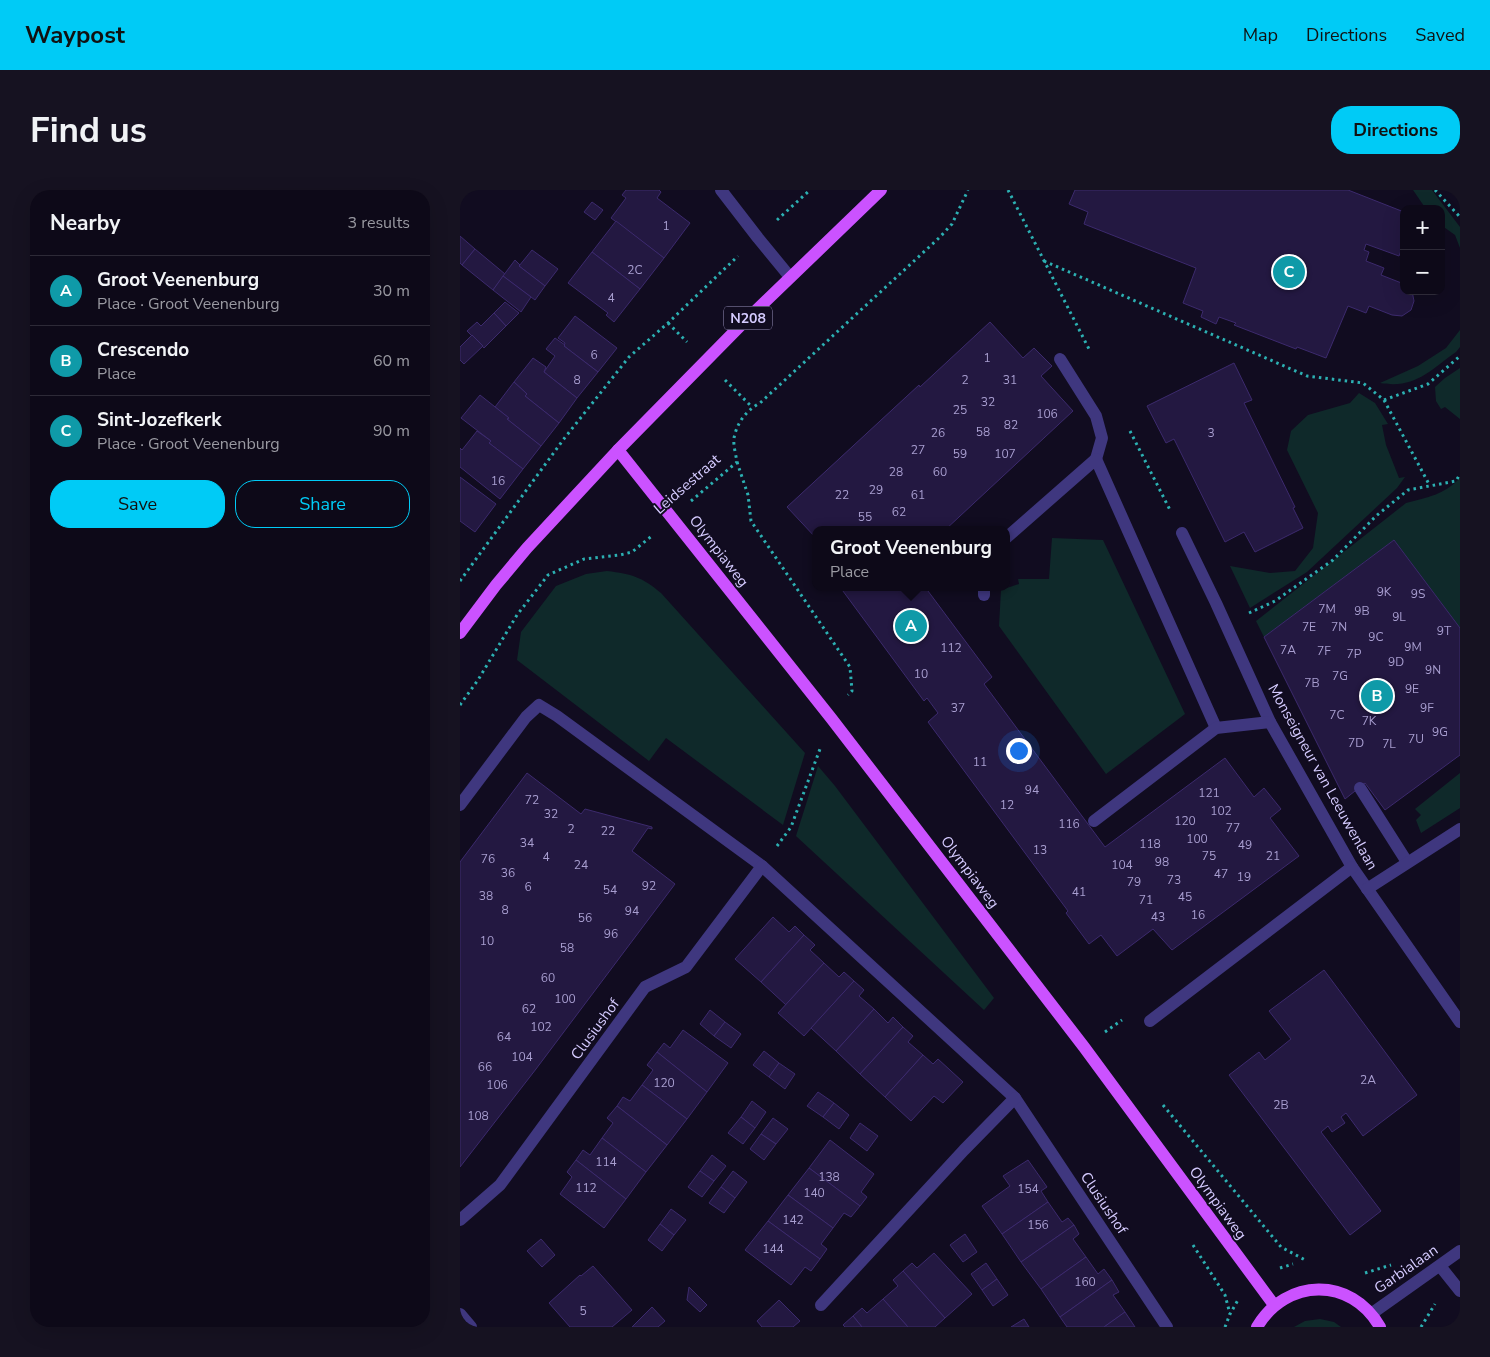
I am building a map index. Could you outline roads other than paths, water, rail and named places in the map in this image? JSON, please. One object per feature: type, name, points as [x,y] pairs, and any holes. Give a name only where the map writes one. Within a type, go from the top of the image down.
[{"type":"main road","name":"N208","points":[[460,633],[496,584],[527,548],[618,450],[705,361],[881,190]]},
{"type":"main road","name":"Olympiaweg","points":[[618,450],[832,718],[1084,1047],[1274,1305]]},
{"type":"main road","points":[[1257,1327],[1263,1316],[1274,1305],[1285,1298],[1311,1290],[1324,1290],[1350,1297],[1362,1305],[1380,1327]]},
{"type":"street","points":[[721,190],[790,277]]},
{"type":"street","points":[[1010,534],[1096,459],[1102,438],[1096,416],[1060,359]]},
{"type":"street","points":[[1096,459],[1216,728]]},
{"type":"street","name":"Monseigneur van Leeuwenlaan","points":[[1182,533],[1270,722],[1352,868],[1460,1022]]},
{"type":"street","name":"Clusiushof","points":[[460,805],[526,717],[539,705],[557,716],[762,866],[1015,1098],[1167,1327]]},
{"type":"street","points":[[1094,821],[1216,728],[1270,722]]},
{"type":"street","points":[[1360,788],[1407,862]]},
{"type":"street","points":[[1367,889],[1460,828]]},
{"type":"street","name":"Clusiushof","points":[[460,1220],[500,1184],[646,987],[686,967],[762,866]]},
{"type":"street","points":[[1150,1021],[1352,868]]},
{"type":"street","points":[[821,1305],[964,1150],[1015,1098]]},
{"type":"street","name":"Garbialaan","points":[[1371,1314],[1460,1251]]},
{"type":"street","points":[[1440,1266],[1460,1291]]},
{"type":"street","points":[[460,1314],[471,1327]]},
{"type":"place","name":"Sint-Jozefkerk","points":[[1289,272]]},
{"type":"place","name":"Groot Veenenburg","points":[[911,626]]},
{"type":"place","name":"Crescendo","points":[[1377,696]]}]
